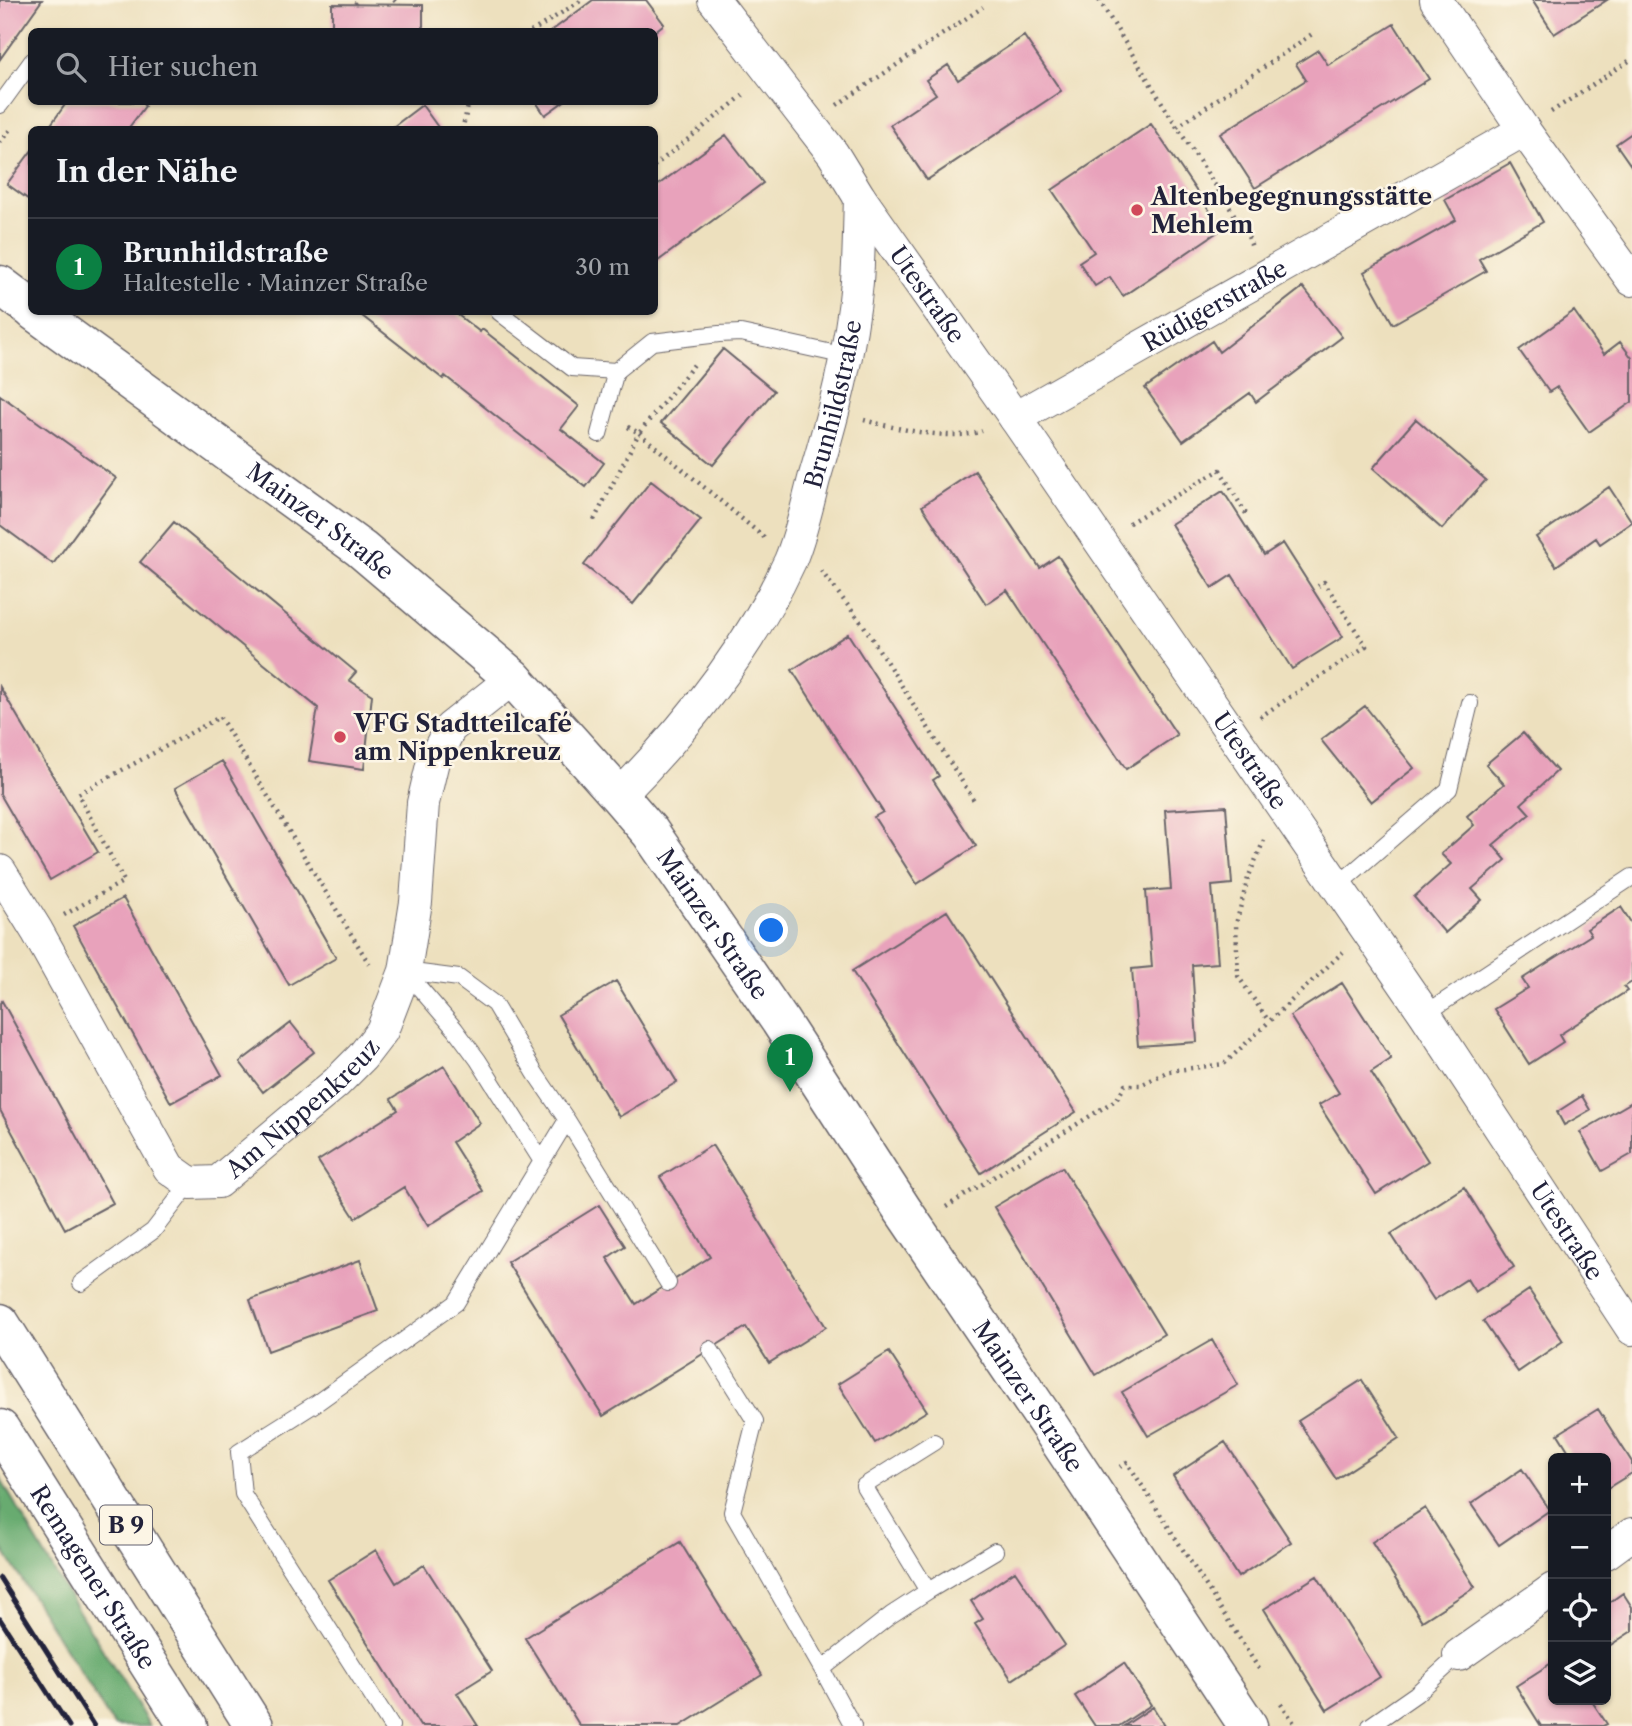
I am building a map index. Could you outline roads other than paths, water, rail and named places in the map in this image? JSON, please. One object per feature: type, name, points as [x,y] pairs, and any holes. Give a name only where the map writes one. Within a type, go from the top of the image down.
[{"type":"street","points":[[714,0],[833,154],[860,198]]},
{"type":"street","points":[[1436,0],[1524,130],[1632,279]]},
{"type":"street","name":"Rüdigerstraße","points":[[1015,418],[1524,130]]},
{"type":"street","name":"Brunhildstraße","points":[[619,796],[659,755],[717,684],[763,612],[794,549],[846,356],[857,284],[860,198]]},
{"type":"street","name":"Utestraße","points":[[860,198],[1015,418],[1425,1014],[1632,1329]]},
{"type":"street","name":"Mainzer Straße","points":[[0,285],[28,306]]},
{"type":"street","name":"Mainzer Straße","points":[[40,315],[361,549],[513,678],[650,832],[780,1021],[1248,1726]]},
{"type":"street","name":"Am Nippenkreuz","points":[[0,871],[37,931],[169,1168],[190,1183],[218,1182],[336,1083],[369,1049],[382,1031],[405,971],[416,902],[423,803],[433,761],[450,728],[513,678]]},
{"type":"street","name":"B 9","points":[[0,1322],[254,1726]]},
{"type":"street","name":"Remagener Straße","points":[[0,1429],[188,1726]]},
{"type":"street","points":[[1611,1549],[1632,1534]]},
{"type":"street","points":[[1459,1654],[1548,1592]]},
{"type":"lane","points":[[0,105],[28,66]]},
{"type":"lane","points":[[503,315],[572,368],[616,371]]},
{"type":"lane","points":[[599,435],[616,371],[653,342],[741,333],[846,356]]},
{"type":"lane","points":[[1337,886],[1449,789],[1470,703]]},
{"type":"lane","points":[[1425,1014],[1632,877]]},
{"type":"lane","points":[[405,971],[459,978],[494,1004],[668,1283]]},
{"type":"lane","points":[[405,971],[478,1060],[541,1160]]},
{"type":"lane","points":[[391,1726],[243,1494],[239,1451],[318,1402],[456,1303],[567,1120]]},
{"type":"lane","points":[[81,1283],[153,1231],[190,1183]]},
{"type":"lane","points":[[710,1349],[755,1422],[732,1512],[853,1726]]},
{"type":"lane","points":[[928,1591],[864,1486],[934,1442]]},
{"type":"lane","points":[[822,1669],[891,1615],[995,1551]]},
{"type":"lane","points":[[1370,1726],[1416,1695],[1459,1654]]},
{"type":"railway","points":[[0,1578],[94,1726]]},
{"type":"railway","points":[[0,1619],[69,1726]]},
{"type":"place","name":"Altenbegegnungsstätte Mehlem","points":[[1137,210]]},
{"type":"place","name":"VFG Stadtteilcafé am Nippenkreuz","points":[[340,737]]},
{"type":"place","name":"Brunhildstraße","points":[[790,1092]]}]
